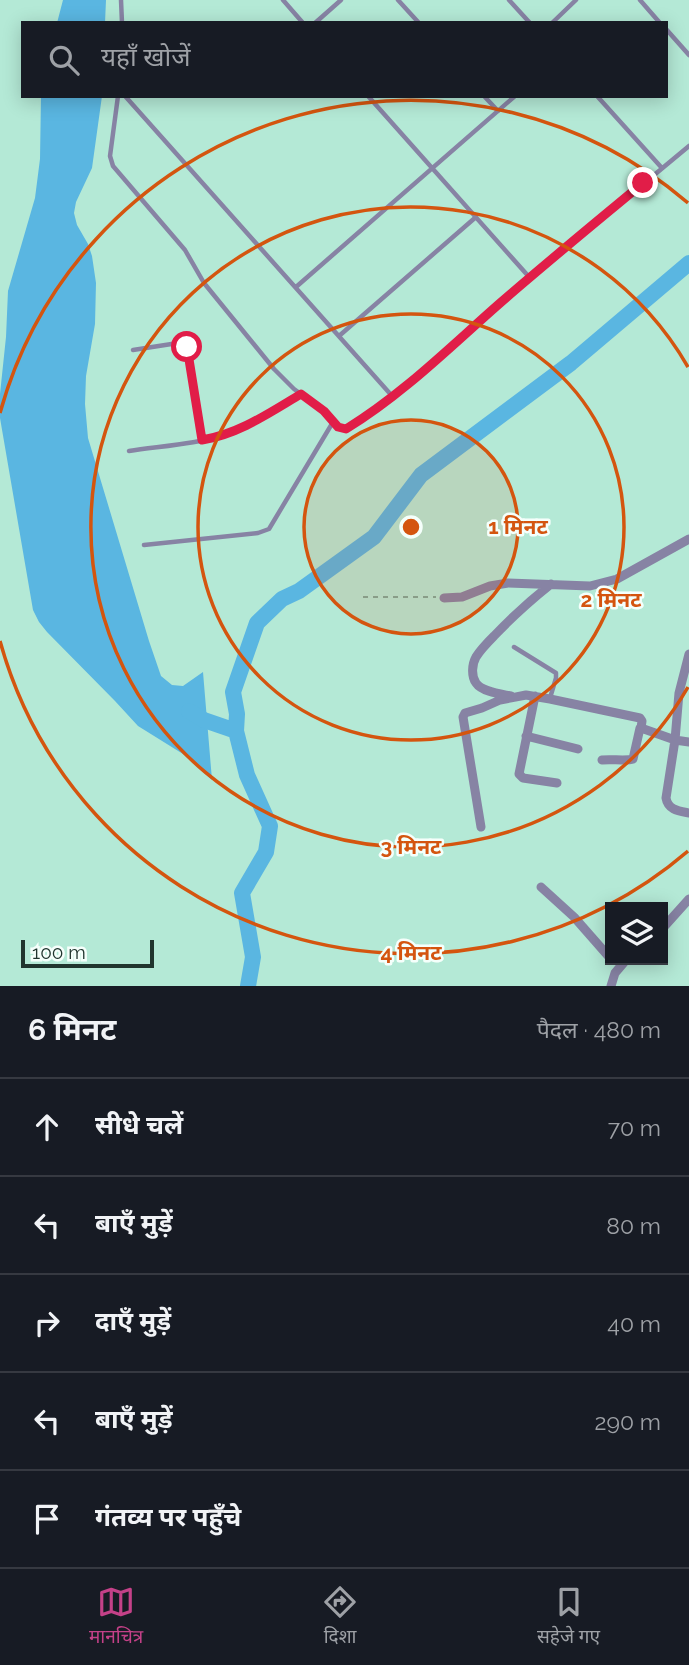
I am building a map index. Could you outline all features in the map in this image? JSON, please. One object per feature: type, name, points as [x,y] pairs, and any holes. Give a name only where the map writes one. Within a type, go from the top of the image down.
[{"type":"street","points":[[444,597],[462,597],[489,586],[508,583],[590,586],[617,579],[689,539]]},
{"type":"street","points":[[513,697],[478,686],[474,681],[473,664],[483,648],[507,622],[551,584]]},
{"type":"street","points":[[689,654],[679,693],[666,798],[670,808],[689,813]]},
{"type":"street","points":[[535,696],[520,776],[557,783]]},
{"type":"street","points":[[481,827],[464,715],[500,700],[535,696],[640,718],[642,721],[633,759],[603,760]]},
{"type":"street","points":[[640,728],[689,742]]},
{"type":"street","points":[[526,736],[578,749]]},
{"type":"street","points":[[541,887],[605,948]]},
{"type":"street","points":[[668,922],[689,899]]},
{"type":"street","points":[[611,986],[616,965]]},
{"type":"lane","points":[[121,0],[121,21]]},
{"type":"lane","points":[[283,0],[301,21]]},
{"type":"lane","points":[[317,21],[341,0]]},
{"type":"lane","points":[[398,0],[417,21]]},
{"type":"lane","points":[[509,0],[528,21]]},
{"type":"lane","points":[[554,21],[576,0]]},
{"type":"lane","points":[[640,0],[658,21]]},
{"type":"lane","points":[[668,31],[689,55]]},
{"type":"lane","points":[[118,98],[110,156],[113,166],[185,250],[204,283],[274,369],[341,429],[346,429],[393,397],[530,278],[689,146]]},
{"type":"lane","points":[[127,98],[393,397]]},
{"type":"lane","points":[[370,98],[530,278]]},
{"type":"lane","points":[[486,98],[498,111]]},
{"type":"lane","points":[[296,287],[512,98]]},
{"type":"lane","points":[[599,98],[661,167]]},
{"type":"lane","points":[[339,336],[476,217]]},
{"type":"lane","points":[[133,349],[185,344],[202,440]]},
{"type":"lane","points":[[129,451],[230,433],[251,424],[301,394]]},
{"type":"lane","points":[[144,545],[269,530],[333,422]]},
{"type":"lane","points":[[514,647],[556,673],[550,699]]},
{"type":"path","points":[[363,597],[444,597]]},
{"type":"water","points":[[63,0],[106,0],[105,21],[58,21]]},
{"type":"water","points":[[41,98],[102,98],[92,168],[76,202],[74,213],[92,256],[96,283],[95,324],[86,376],[88,438],[161,676],[172,685],[183,686],[203,672],[212,780],[183,754],[138,726],[47,632],[33,610],[0,418],[0,394],[8,291],[35,198],[40,159]]},
{"type":"waterway","points":[[248,986],[253,957],[242,893],[266,852],[270,826],[247,775],[236,731],[237,714],[233,692],[257,623],[282,599],[299,591],[374,537],[421,475],[571,363],[689,263]]},
{"type":"waterway","points":[[189,711],[204,720],[236,731]]},
{"type":"route","points":[[187,347],[202,440],[251,424],[301,394],[324,411],[338,427],[346,429],[410,383],[643,183]]}]
